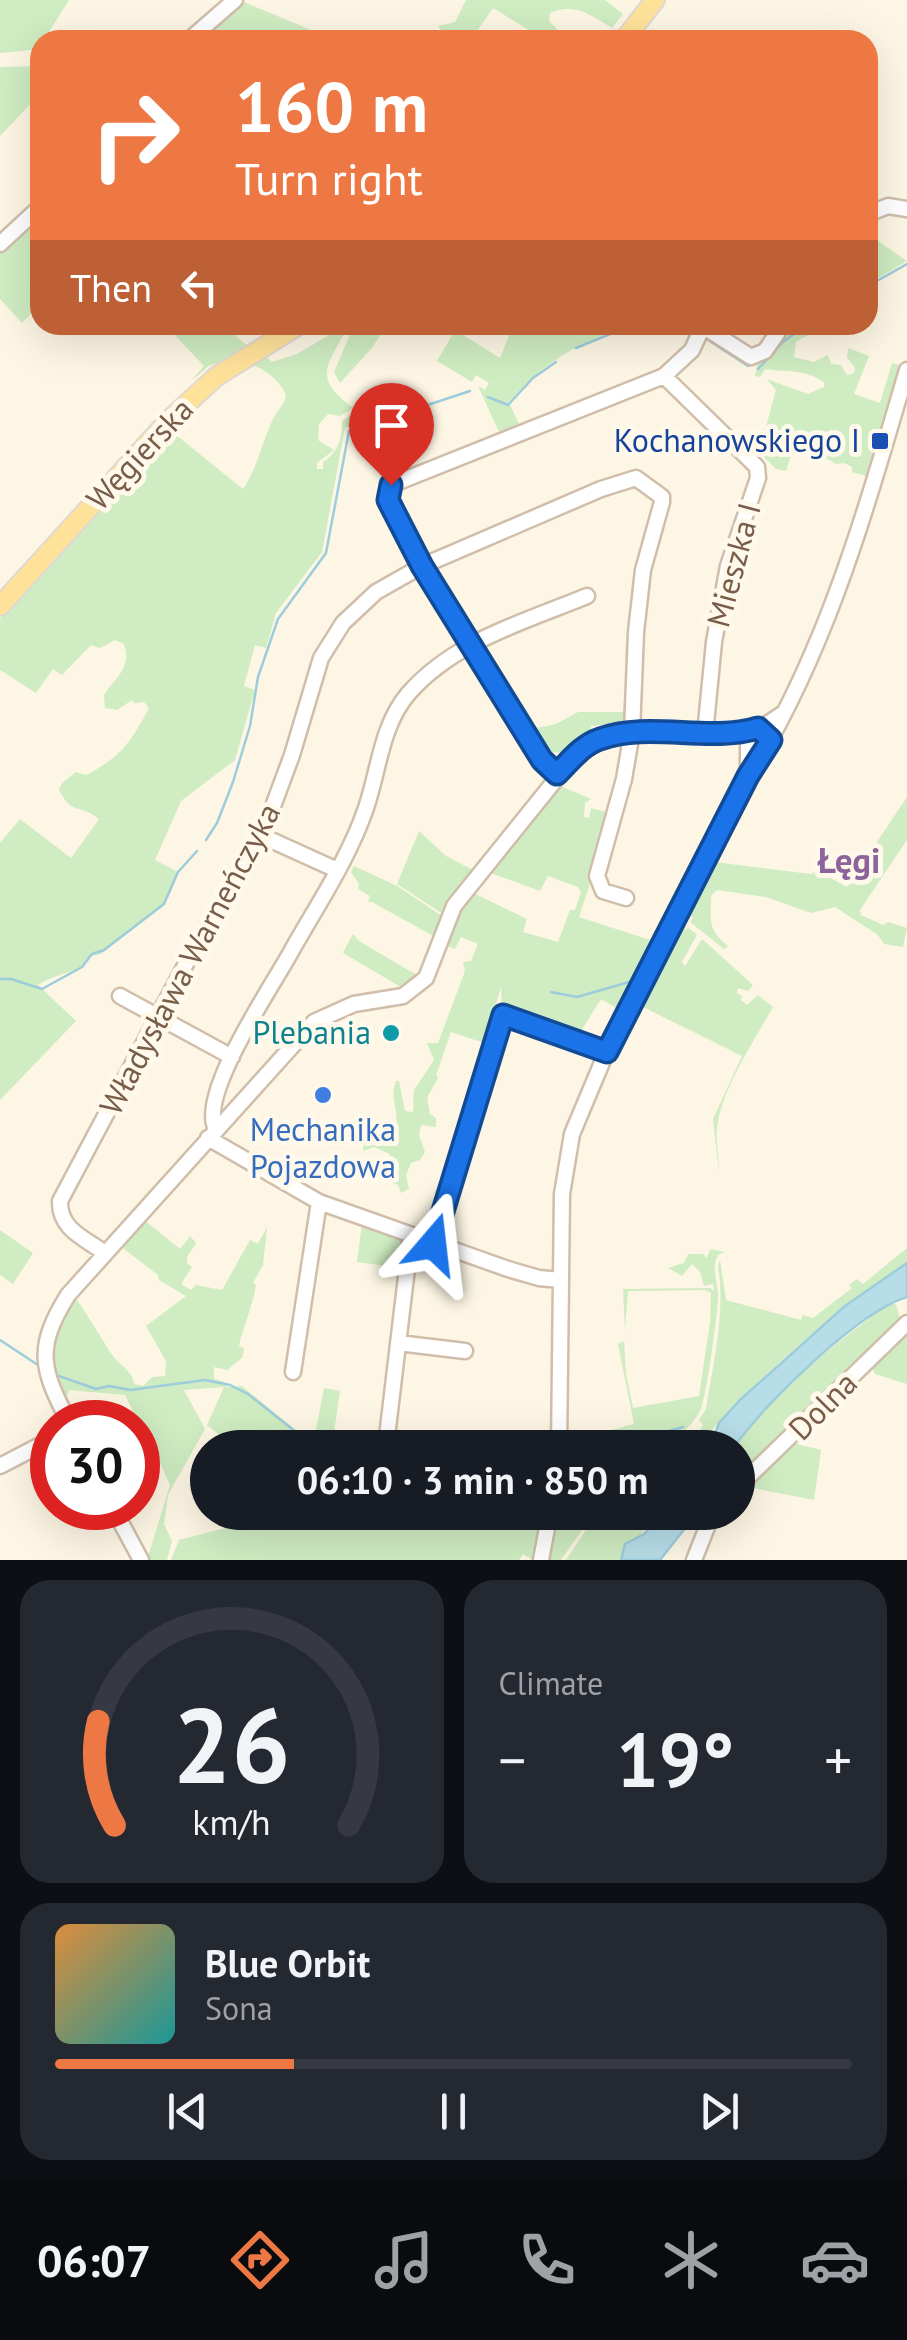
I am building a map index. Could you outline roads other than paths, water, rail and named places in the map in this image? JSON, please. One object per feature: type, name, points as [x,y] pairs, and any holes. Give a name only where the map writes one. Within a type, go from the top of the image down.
[{"type":"main road","points":[[632,30],[655,0]]},
{"type":"main road","name":"Węgierska","points":[[0,606],[182,407],[217,376],[283,335]]},
{"type":"street","points":[[200,30],[235,0]]},
{"type":"street","points":[[878,210],[888,206],[907,209]]},
{"type":"street","points":[[0,244],[30,217]]},
{"type":"street","points":[[557,774],[542,760],[422,566],[388,500],[391,485],[664,376],[692,350],[698,335]]},
{"type":"street","points":[[716,335],[751,357],[765,351],[776,335]]},
{"type":"street","points":[[559,1430],[562,1194],[572,1134],[607,1052],[822,638],[848,568],[907,370]]},
{"type":"street","name":"Mieszka I","points":[[664,376],[757,467],[758,478],[728,566],[714,642],[706,734]]},
{"type":"street","name":"Władysława Warneńczyka","points":[[105,1253],[68,1228],[60,1215],[60,1200],[191,956],[262,836],[279,796],[321,658],[356,609],[376,592],[422,566],[601,489],[636,478],[644,481],[662,496],[662,502],[642,581],[632,732]]},
{"type":"street","points":[[212,1133],[215,1099],[232,1056],[338,870],[366,810],[389,726],[407,696],[449,656],[587,596]]},
{"type":"street","points":[[59,1400],[47,1372],[44,1350],[49,1326],[68,1295],[314,1022],[354,1004],[404,996],[426,978],[454,906],[578,752],[598,740],[632,732],[706,734],[753,730],[783,714]]},
{"type":"street","points":[[753,730],[771,740]]},
{"type":"street","points":[[748,776],[753,730]]},
{"type":"street","points":[[626,898],[602,891],[597,876],[624,779],[632,732]]},
{"type":"street","points":[[262,836],[338,870]]},
{"type":"street","points":[[120,996],[232,1056]]},
{"type":"street","points":[[433,1244],[503,1015],[607,1052]]},
{"type":"street","points":[[212,1133],[319,1202],[433,1244],[539,1278],[561,1280]]},
{"type":"street","points":[[294,1372],[319,1202]]},
{"type":"street","points":[[388,1430],[410,1235]]},
{"type":"street","name":"Dolna","points":[[755,1471],[907,1323]]},
{"type":"street","points":[[398,1344],[465,1351]]},
{"type":"street","points":[[0,1466],[30,1450]]},
{"type":"street","points":[[125,1530],[141,1560]]},
{"type":"street","points":[[541,1560],[547,1530]]},
{"type":"street","points":[[694,1560],[706,1530]]},
{"type":"water","points":[[907,1263],[907,1297],[838,1340],[747,1430],[716,1430],[741,1399],[845,1306]]},
{"type":"water","points":[[648,1530],[684,1530],[660,1560],[621,1560],[625,1544]]},
{"type":"waterway","points":[[878,280],[907,264]]},
{"type":"waterway","points":[[576,348],[608,335]]},
{"type":"waterway","points":[[758,369],[792,335]]},
{"type":"waterway","points":[[708,340],[748,366]]},
{"type":"waterway","points":[[488,397],[508,405],[533,378],[556,362]]},
{"type":"waterway","points":[[206,840],[233,782],[250,726],[258,677],[278,619],[326,553],[349,431],[470,391]]},
{"type":"waterway","points":[[0,979],[42,989],[82,967],[92,954],[104,950],[164,904],[178,872],[197,851]]},
{"type":"waterway","points":[[551,992],[577,997],[629,982]]},
{"type":"waterway","points":[[0,1340],[38,1365]]},
{"type":"waterway","points":[[56,1375],[96,1389],[109,1386],[130,1390],[205,1380],[230,1385],[248,1394],[293,1430]]},
{"type":"waterway","points":[[672,1430],[683,1427]]},
{"type":"place","name":"Kochanowskiego I","points":[[880,441]]},
{"type":"place","name":"Plebania","points":[[391,1033]]},
{"type":"place","name":"Mechanika Pojazdowa","points":[[323,1095]]},
{"type":"district","name":"Łęgi","points":[[849,861]]}]
